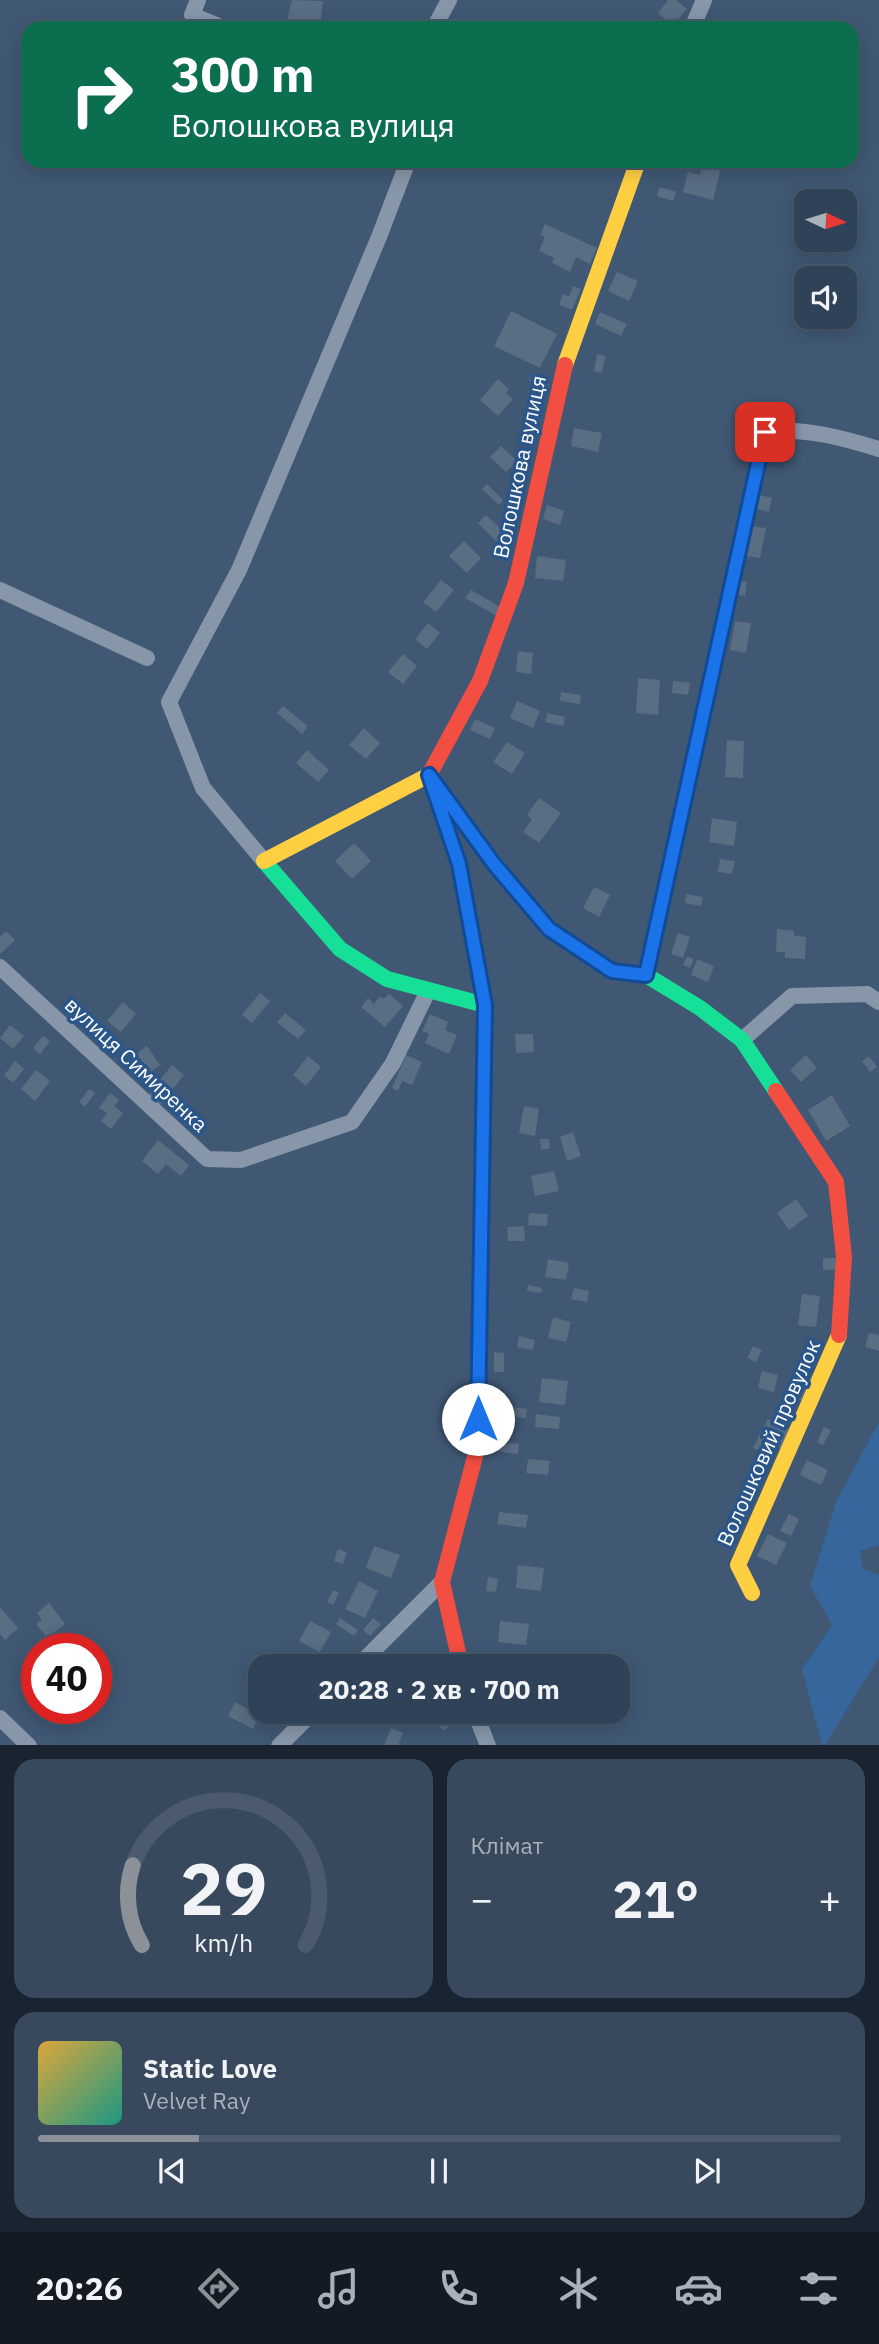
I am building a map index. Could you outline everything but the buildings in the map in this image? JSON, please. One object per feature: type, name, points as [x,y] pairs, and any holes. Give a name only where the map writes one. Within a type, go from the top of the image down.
[{"type":"street","points":[[198,0],[192,15],[206,21]]},
{"type":"street","points":[[438,21],[449,0]]},
{"type":"street","points":[[695,21],[704,0]]},
{"type":"street","points":[[405,168],[239,570],[169,702],[203,788],[340,949],[387,979],[485,1005]]},
{"type":"street","name":"Волошкова вулиця","points":[[429,775],[480,681],[516,583],[562,372],[635,168]]},
{"type":"street","points":[[646,975],[765,432],[780,430],[839,437],[879,449]]},
{"type":"street","points":[[0,590],[147,658]]},
{"type":"street","points":[[264,861],[429,775]]},
{"type":"street","points":[[429,775],[494,864],[549,929],[612,971],[646,975],[700,1008],[742,1040],[792,996],[867,994],[879,1002]]},
{"type":"street","points":[[429,775],[459,864],[485,1005],[478,1445],[442,1581],[458,1654]]},
{"type":"street","name":"вулиця Симиренка","points":[[0,967],[207,1158],[241,1160],[352,1122],[393,1063],[428,991]]},
{"type":"street","name":"Волошковий провулок","points":[[742,1040],[836,1182],[844,1257],[841,1331],[808,1412],[738,1565],[752,1593]]},
{"type":"street","points":[[370,1654],[442,1581]]},
{"type":"street","points":[[0,1718],[29,1745]]},
{"type":"street","points":[[279,1745],[301,1724]]},
{"type":"street","points":[[480,1724],[488,1745]]},
{"type":"shaded area","points":[[879,1422],[879,1545],[860,1551],[863,1569],[879,1575],[879,1657],[825,1745],[822,1745],[802,1669],[832,1625],[810,1586],[836,1502]]},
{"type":"traffic: fast","points":[[439,806],[459,865],[485,1005],[482,1195]]},
{"type":"traffic: fast","points":[[264,861],[340,949],[387,979],[485,1005]]},
{"type":"traffic: fast","points":[[500,871],[549,929],[612,971],[646,975],[700,1008],[742,1040],[776,1091]]},
{"type":"traffic: slow","points":[[565,365],[635,168]]},
{"type":"traffic: slow","points":[[264,861],[429,775],[500,871]]},
{"type":"traffic: slow","points":[[752,1593],[738,1565],[839,1335]]},
{"type":"traffic: jam","points":[[439,806],[429,775],[480,681],[516,583],[565,365]]},
{"type":"traffic: jam","points":[[776,1091],[836,1182],[844,1257],[839,1335]]},
{"type":"traffic: jam","points":[[458,1654],[442,1582],[478,1445],[482,1195]]},
{"type":"route","points":[[478,1419],[485,1005],[459,864],[429,775],[494,864],[549,929],[612,971],[646,975],[765,432]]}]
